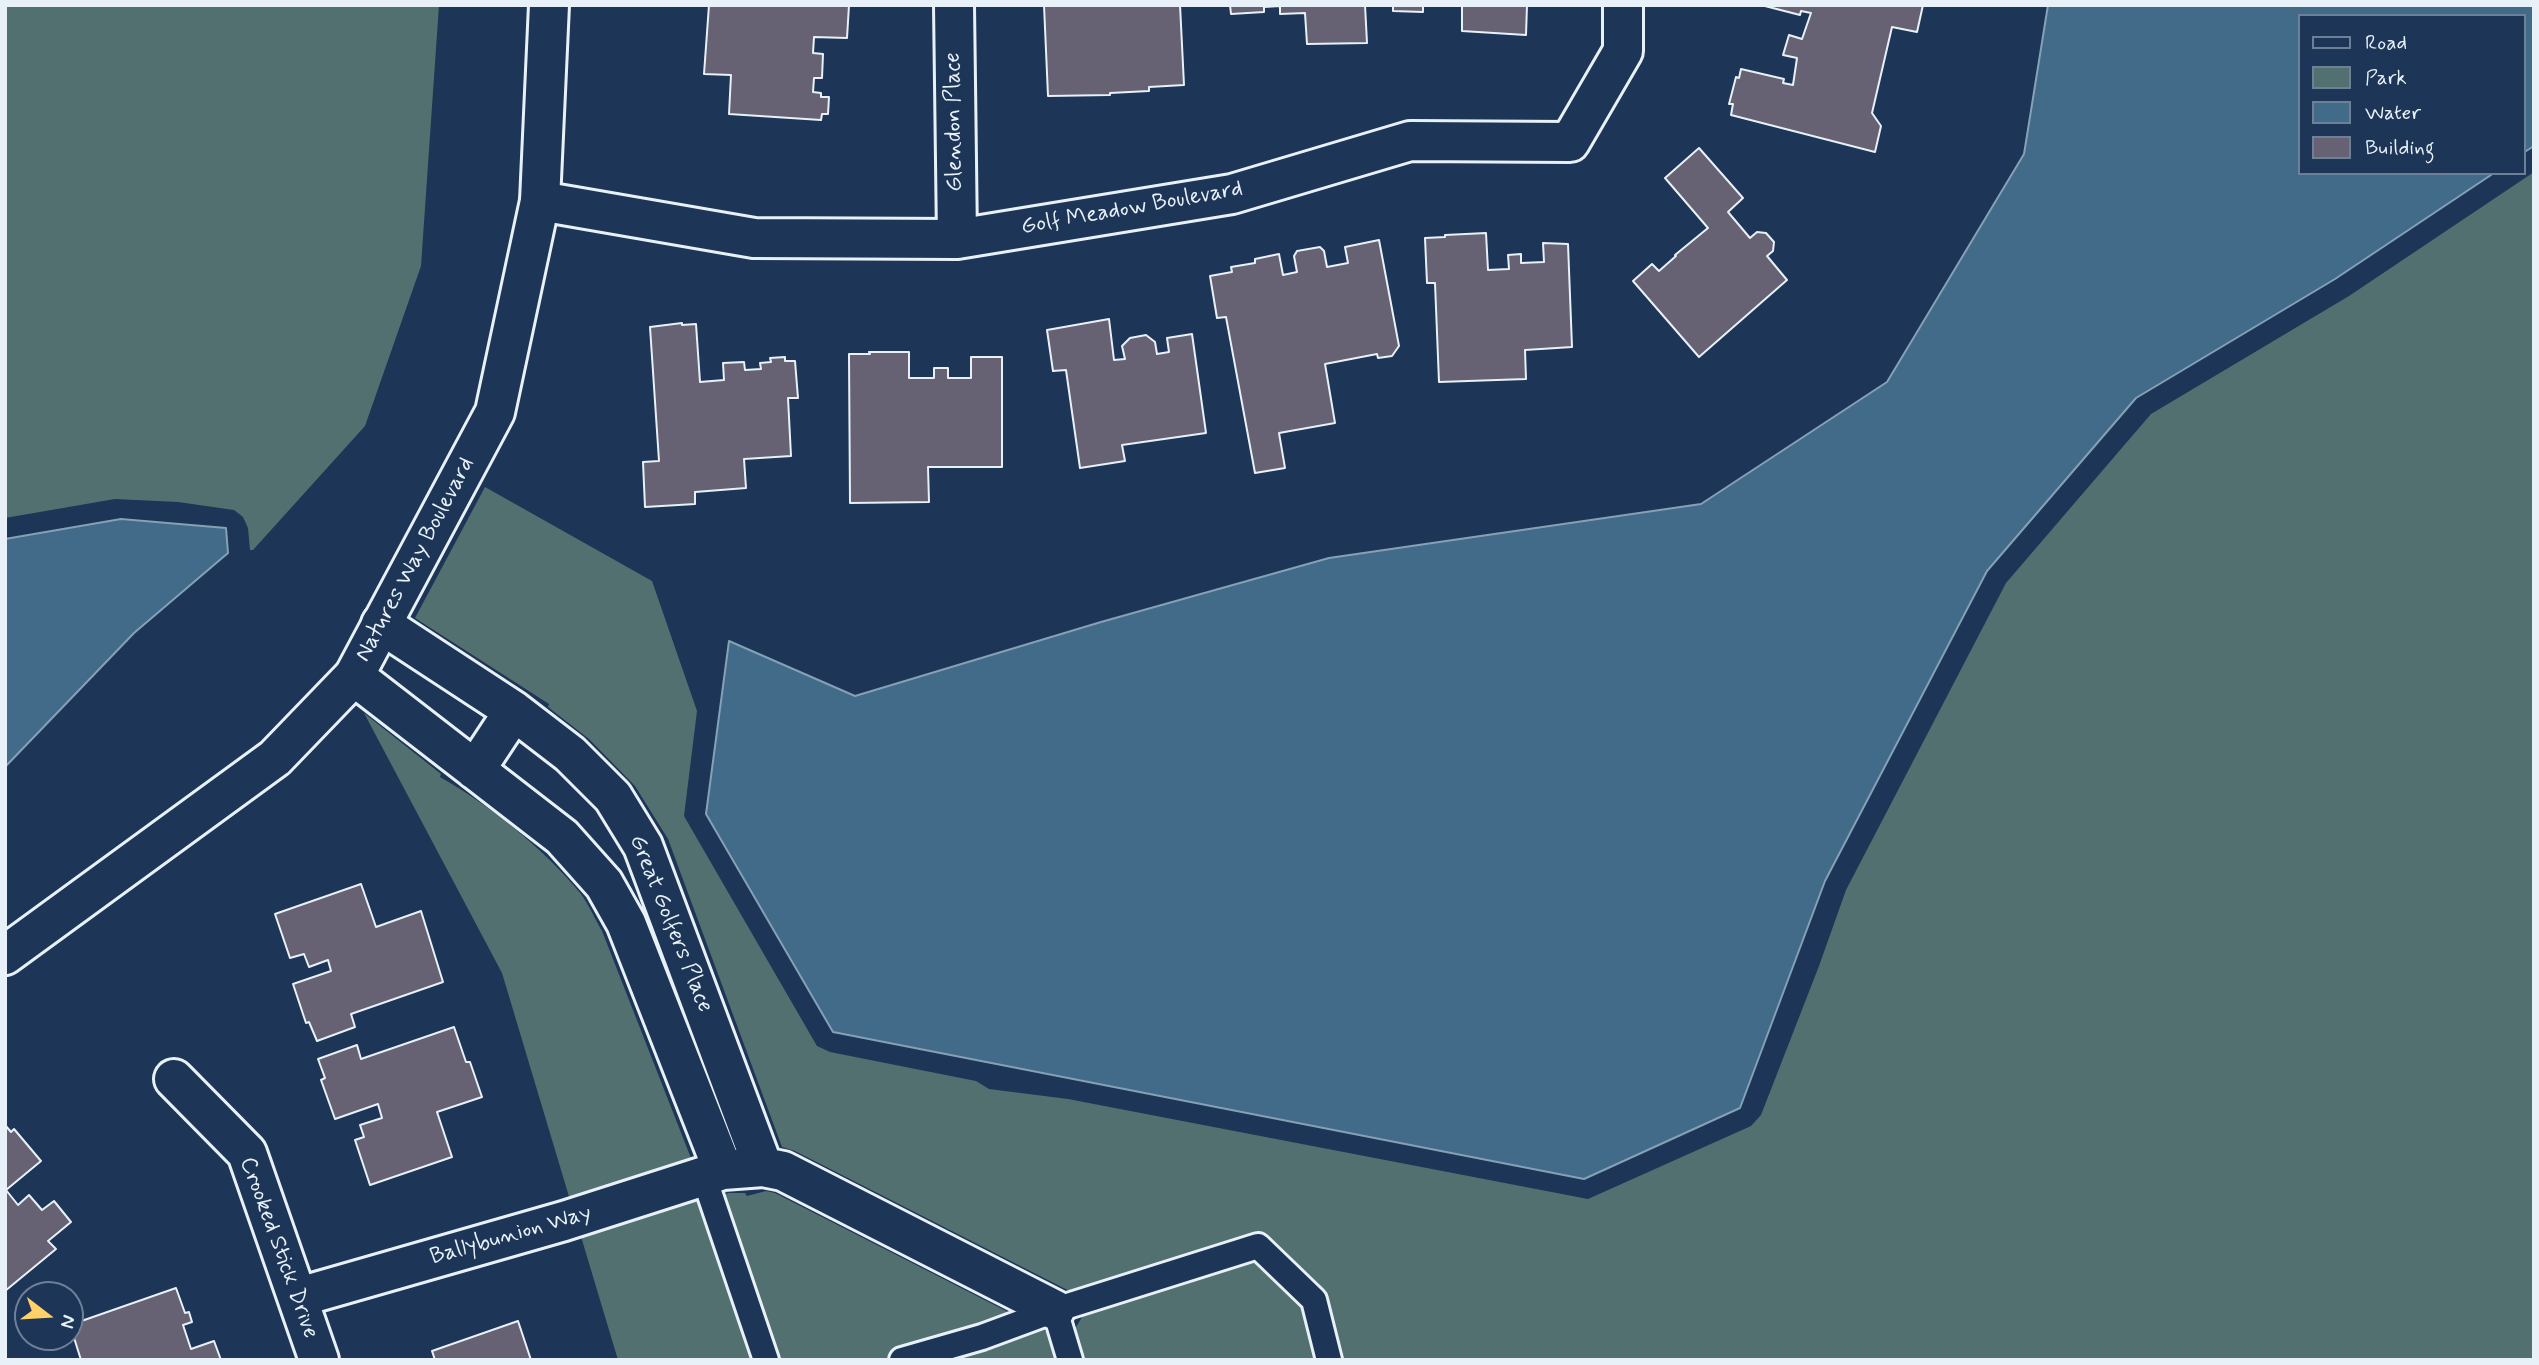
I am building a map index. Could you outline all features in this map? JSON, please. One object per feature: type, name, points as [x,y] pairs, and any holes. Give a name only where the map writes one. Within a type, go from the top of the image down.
[{"type":"street","name":"Natures Way Boulevard","points":[[5,955],[275,758],[354,676],[495,412],[540,201],[549,5]]},
{"type":"street","name":"Glendon Place","points":[[954,5],[957,239]]},
{"type":"street","name":"Golf Meadow Boulevard","points":[[540,201],[754,238],[957,239],[1231,194],[1409,141],[1570,142],[1623,51],[1623,5]]},
{"type":"street","name":"Great Golfers Place","points":[[382,624],[514,711],[570,754],[613,797],[643,846],[763,1167]]},
{"type":"street","name":"Great Golfers Place","points":[[354,676],[562,837],[604,884],[626,923],[714,1174]]},
{"type":"street","points":[[475,770],[514,711]]},
{"type":"street","name":"Crooked Stick Drive","points":[[174,1079],[247,1153],[319,1360]]},
{"type":"street","points":[[714,1174],[763,1167],[783,1171],[1055,1310]]},
{"type":"street","name":"Ballybunion Way","points":[[299,1297],[564,1221],[714,1174]]},
{"type":"lane","points":[[714,1174],[766,1360]]},
{"type":"lane","points":[[909,1359],[1258,1246],[1314,1300],[1329,1360]]},
{"type":"lane","points":[[1055,1310],[1070,1360]]},
{"type":"green space","points":[[5,5],[439,5],[421,266],[365,426],[253,550],[250,550],[248,528],[243,517],[234,510],[178,502],[115,499],[5,518]]},
{"type":"green space","points":[[2534,172],[2534,1360],[618,1360],[502,973],[364,713],[441,774],[440,777],[516,829],[567,877],[581,894],[602,931],[707,1199],[729,1193],[745,1193],[747,1196],[766,1191],[775,1193],[1067,1342],[1091,1302],[795,1151],[782,1147],[668,839],[635,786],[589,739],[548,707],[549,704],[415,618],[485,487],[652,581],[697,711],[684,816],[817,1046],[830,1052],[976,1081],[989,1089],[1068,1099],[1588,1199],[1751,1126],[1761,1115],[1846,890],[2006,583],[2151,414],[2349,296]]},
{"type":"water","points":[[2048,5],[2534,5],[2534,146],[2525,152],[2525,14],[2298,14],[2298,175],[2491,175],[2335,279],[2136,398],[1987,571],[1825,881],[1740,1108],[1584,1179],[833,1032],[706,814],[729,641],[855,696],[1101,622],[1329,558],[1701,504],[1887,382],[2024,154]]},
{"type":"water","points":[[121,519],[226,528],[228,553],[134,633],[5,767],[5,539]]},
{"type":"building","points":[[709,5],[849,5],[847,38],[814,37],[813,53],[823,54],[822,78],[814,78],[813,92],[821,93],[821,97],[829,97],[828,114],[822,114],[821,120],[729,114],[731,75],[704,74]]},
{"type":"building","points":[[1044,5],[1180,5],[1184,85],[1149,87],[1149,91],[1110,95],[1048,96]]},
{"type":"building","points":[[1230,5],[1365,5],[1367,43],[1307,44],[1305,13],[1280,14],[1280,6],[1264,7],[1264,12],[1231,14]]},
{"type":"building","points":[[1393,5],[1423,5],[1423,12],[1393,11]]},
{"type":"building","points":[[1462,5],[1527,5],[1526,35],[1462,31]]},
{"type":"building","points":[[1761,5],[1923,5],[1917,32],[1892,27],[1872,113],[1881,126],[1875,152],[1731,115],[1733,104],[1729,104],[1736,77],[1739,78],[1741,69],[1784,79],[1783,83],[1793,85],[1797,58],[1783,55],[1789,35],[1802,39],[1811,13],[1801,11],[1800,15]]},
{"type":"building","points":[[1699,148],[1743,198],[1728,212],[1750,238],[1757,232],[1766,233],[1774,242],[1773,251],[1767,256],[1787,280],[1699,357],[1633,281],[1652,264],[1659,271],[1708,228],[1665,178]]},
{"type":"building","points":[[1486,233],[1488,270],[1509,269],[1508,255],[1521,254],[1521,263],[1544,262],[1543,243],[1568,244],[1572,347],[1525,350],[1526,379],[1439,382],[1435,283],[1427,283],[1425,238]]},
{"type":"building","points":[[1379,240],[1399,346],[1392,356],[1378,358],[1377,354],[1325,364],[1335,423],[1279,433],[1285,468],[1255,473],[1226,317],[1217,318],[1210,276],[1232,272],[1231,267],[1255,263],[1255,259],[1279,254],[1283,275],[1297,272],[1294,256],[1297,251],[1320,247],[1324,251],[1327,267],[1348,263],[1345,247]]},
{"type":"building","points":[[1109,319],[1114,360],[1125,359],[1122,346],[1130,338],[1146,335],[1155,342],[1157,354],[1169,352],[1167,338],[1192,334],[1206,433],[1122,445],[1125,461],[1080,468],[1066,370],[1053,371],[1047,330]]},
{"type":"building","points":[[696,324],[700,382],[724,380],[723,363],[744,362],[745,370],[761,369],[760,363],[771,362],[770,358],[785,357],[785,361],[795,361],[798,398],[788,398],[791,456],[744,459],[746,488],[695,492],[695,504],[645,507],[643,462],[659,461],[650,327]]},
{"type":"building","points":[[869,352],[909,352],[909,378],[934,378],[934,368],[948,368],[948,378],[971,378],[971,357],[1002,357],[1002,467],[928,467],[929,502],[850,503],[849,354],[870,354]]},
{"type":"building","points":[[361,884],[376,927],[421,911],[443,982],[351,1014],[355,1027],[317,1041],[309,1022],[306,1023],[293,984],[331,971],[328,960],[309,967],[304,954],[290,958],[275,914]]},
{"type":"building","points":[[454,1027],[482,1097],[437,1112],[452,1157],[370,1185],[355,1140],[364,1137],[360,1125],[382,1118],[378,1104],[335,1119],[321,1080],[325,1078],[318,1059],[357,1045],[361,1059]]},
{"type":"building","points":[[5,1125],[11,1132],[14,1129],[41,1161],[6,1190],[18,1205],[29,1195],[42,1210],[54,1201],[71,1222],[48,1241],[56,1249],[5,1291]]},
{"type":"building","points":[[176,1288],[185,1313],[189,1312],[192,1322],[183,1325],[191,1349],[214,1341],[221,1360],[81,1360],[78,1351],[84,1351],[84,1320]]},
{"type":"building","points":[[518,1321],[531,1360],[435,1360],[432,1351]]}]
